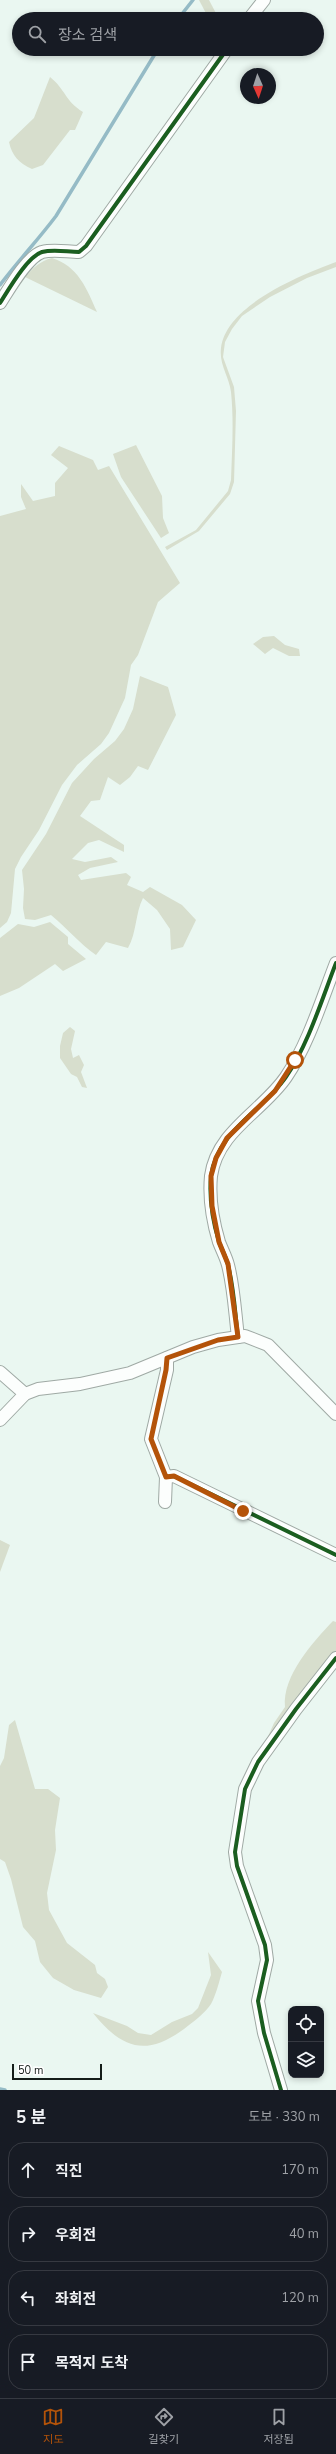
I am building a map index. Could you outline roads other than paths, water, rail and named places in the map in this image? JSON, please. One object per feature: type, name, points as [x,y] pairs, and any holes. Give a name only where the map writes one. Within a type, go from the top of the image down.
[{"type":"street","points":[[255,12],[264,0]]},
{"type":"street","points":[[0,303],[30,260],[40,253],[57,250],[79,252],[86,246],[222,56]]},
{"type":"street","points":[[238,1337],[228,1264],[219,1242],[212,1206],[211,1176],[216,1158],[227,1138],[275,1091],[287,1076],[322,1000],[336,963]]},
{"type":"street","points":[[0,1420],[25,1394],[38,1389],[80,1384],[130,1373],[218,1340],[245,1336],[268,1345],[336,1414]]},
{"type":"street","points":[[165,1502],[166,1477],[151,1439],[166,1370],[167,1358]]},
{"type":"street","points":[[0,1372],[25,1394]]},
{"type":"street","points":[[166,1477],[174,1476],[336,1555]]},
{"type":"street","points":[[281,2090],[264,2033],[258,2001],[267,1960],[265,1945],[237,1866],[235,1852],[245,1789],[258,1762],[296,1709],[336,1658]]},
{"type":"waterway","points":[[184,12],[193,0]]},
{"type":"waterway","points":[[0,285],[56,216],[154,56]]},
{"type":"waterway","points":[[0,2089],[5,2090]]}]
